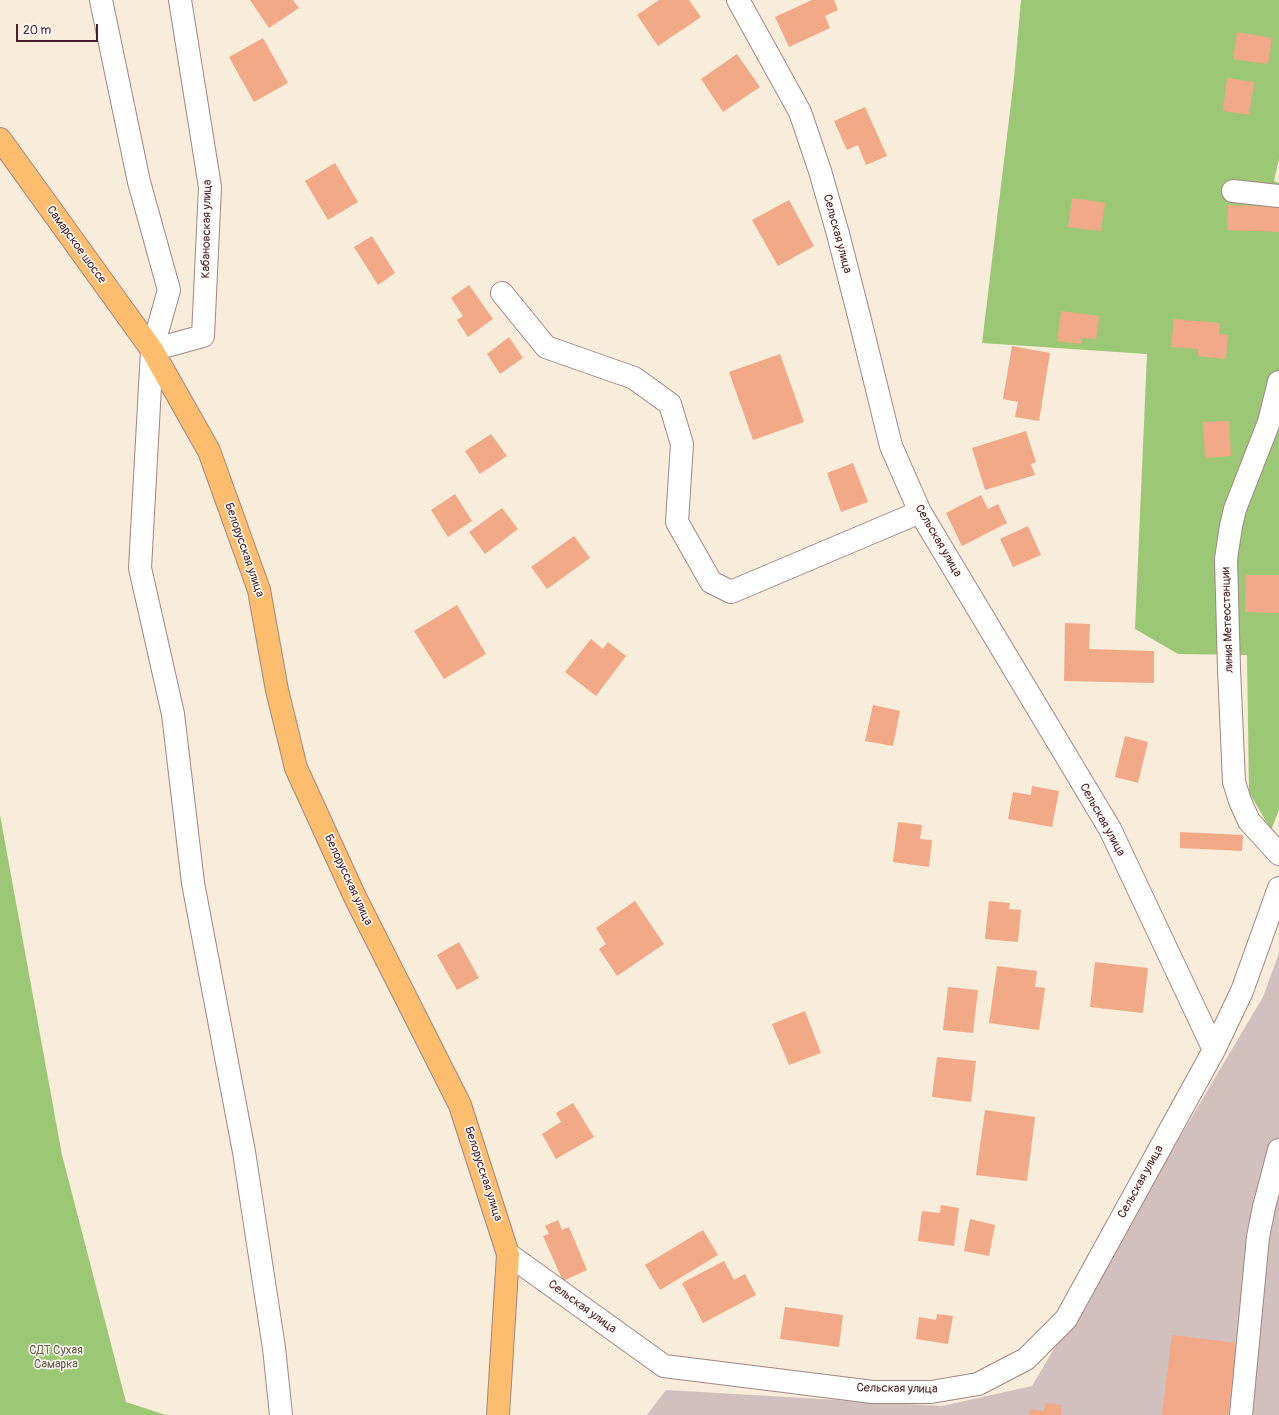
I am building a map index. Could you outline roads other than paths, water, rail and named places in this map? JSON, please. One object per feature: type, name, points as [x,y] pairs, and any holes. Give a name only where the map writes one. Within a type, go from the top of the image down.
[{"type":"main road","name":"Самарское шоссе","points":[[0,140],[152,350]]},
{"type":"main road","name":"Белорусская улица","points":[[152,350],[209,451],[259,590],[277,690],[296,768],[354,897],[460,1105],[508,1254],[498,1415]]},
{"type":"street","points":[[101,0],[139,182],[169,290],[152,350],[140,568],[173,714],[193,883],[244,1152],[274,1348],[281,1415]]},
{"type":"street","name":"Кабановская улица","points":[[152,350],[203,336],[210,187],[180,0]]},
{"type":"street","name":"Сельская улица","points":[[738,0],[800,112],[820,171],[836,227],[891,446],[920,512],[1110,829],[1214,1050]]},
{"type":"street","points":[[1233,191],[1279,196]]},
{"type":"street","points":[[502,293],[546,347],[634,378],[670,404],[682,444],[677,522],[711,582],[730,592],[920,512]]},
{"type":"street","name":"линия Метеостанции","points":[[1279,382],[1270,422],[1235,509],[1226,559],[1234,782],[1240,801],[1250,821],[1279,854]]},
{"type":"street","name":"Сельская улица","points":[[508,1254],[664,1366],[873,1392],[931,1392],[978,1384],[1026,1359],[1066,1319],[1214,1050],[1242,991],[1279,888]]},
{"type":"street","points":[[1241,1415],[1258,1237],[1264,1207],[1279,1150]]},
{"type":"park label","name":"СДТ Сухая Самарка","points":[[56,1358]]}]
